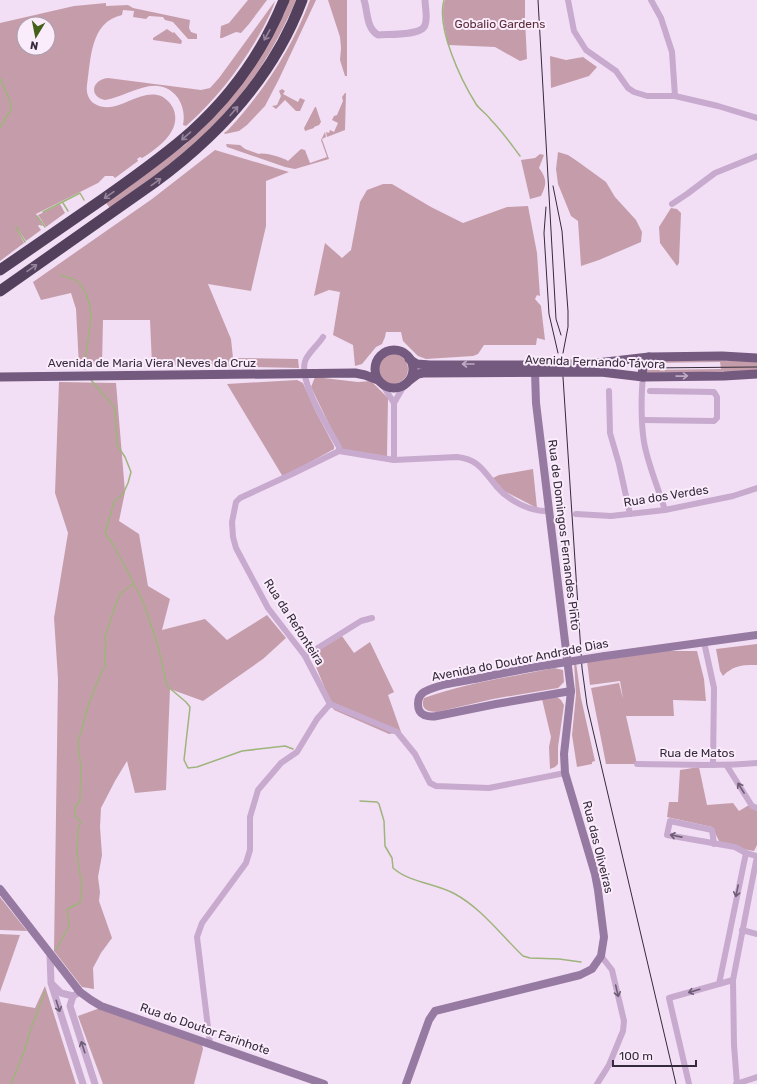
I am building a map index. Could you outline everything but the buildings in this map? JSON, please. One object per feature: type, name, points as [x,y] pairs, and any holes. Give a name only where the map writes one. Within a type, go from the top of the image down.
[{"type":"highway","points":[[0,270],[141,172],[193,130],[219,104],[241,77],[265,40],[284,0]]},
{"type":"highway","points":[[0,290],[176,167],[210,137],[239,106],[262,75],[286,35],[302,0]]},
{"type":"main road","points":[[304,374],[365,375],[388,387],[394,388],[400,387],[408,382],[413,368],[409,359],[403,353],[391,351],[384,353],[376,362],[355,374]]},
{"type":"main road","name":"Avenida Fernando Távora","points":[[408,382],[418,374],[423,373],[535,368],[649,357],[722,356],[757,358]]},
{"type":"main road","points":[[643,377],[642,364],[649,357]]},
{"type":"main road","name":"Avenida Fernando Távora","points":[[409,359],[417,364],[535,368],[601,372],[643,377],[757,374]]},
{"type":"main road","points":[[376,362],[375,374],[380,382]]},
{"type":"main road","name":"Rua de Domingos Fernandes Pinto","points":[[535,368],[536,403],[571,691],[564,754],[566,773]]},
{"type":"main road","name":"Avenida de Maria Viera Neves da Cruz","points":[[0,377],[304,374]]},
{"type":"main road","name":"Avenida do Doutor Andrade Dias","points":[[571,691],[430,717],[423,714],[418,703],[419,697],[422,693],[430,689],[454,683],[548,665],[754,635]]},
{"type":"main road","name":"Rua das Oliveiras","points":[[566,773],[598,890],[604,937],[601,956]]},
{"type":"main road","name":"Rua do Doutor Farinhote","points":[[0,889],[80,992],[91,1000],[101,1006],[324,1084]]},
{"type":"main road","points":[[406,1084],[428,1020],[435,1011],[580,975],[592,969],[601,956]]},
{"type":"street","points":[[364,0],[370,27],[373,32],[378,35],[416,33],[423,29],[426,23],[425,0]]},
{"type":"street","points":[[568,0],[574,31],[586,50],[616,71],[628,88],[634,92],[647,96],[675,96],[757,118]]},
{"type":"street","points":[[651,0],[661,18],[672,52],[675,96]]},
{"type":"street","points":[[750,115],[757,109]]},
{"type":"street","points":[[672,204],[715,173],[757,156]]},
{"type":"street","points":[[323,337],[306,358],[304,364],[304,374],[308,387],[339,447],[339,451],[405,461],[457,457],[466,458],[477,463],[498,488],[511,499],[540,512],[549,511]]},
{"type":"street","points":[[643,377],[642,420],[644,442],[652,472],[665,510]]},
{"type":"street","points":[[380,382],[394,403]]},
{"type":"street","points":[[394,460],[394,403],[408,382]]},
{"type":"street","points":[[610,391],[610,433],[619,464],[630,514]]},
{"type":"street","points":[[642,420],[714,421],[716,419],[717,397],[714,392],[650,391]]},
{"type":"street","name":"Rua da Refonteira","points":[[330,704],[305,656],[265,602],[236,548],[233,537],[232,522],[236,502],[240,498],[339,451]]},
{"type":"street","name":"Rua dos Verdes","points":[[576,514],[611,516],[665,510],[733,496],[757,488]]},
{"type":"street","points":[[305,656],[361,621],[372,618]]},
{"type":"street","points":[[704,642],[714,688],[713,765]]},
{"type":"street","points":[[210,1044],[197,937],[202,923],[246,863],[250,850],[250,817],[258,790],[281,763],[297,752],[317,719],[330,704],[397,732],[415,754],[430,783],[436,786],[488,788],[566,773]]},
{"type":"street","name":"Rua de Matos","points":[[637,764],[727,766],[757,763]]},
{"type":"street","points":[[727,766],[752,806],[757,808]]},
{"type":"street","points":[[714,844],[712,830],[670,821],[667,835],[714,844],[734,847],[746,853],[757,856],[733,980],[734,1044],[737,1084],[757,1077]]},
{"type":"street","points":[[719,984],[746,853]]},
{"type":"street","points":[[742,872],[754,874]]},
{"type":"street","points":[[742,930],[757,934]]},
{"type":"street","points":[[50,954],[51,983],[83,1084]]},
{"type":"street","points":[[597,1084],[609,1064],[623,1031],[624,1021],[612,970],[601,956]]},
{"type":"street","points":[[689,1084],[669,998],[733,980]]},
{"type":"street","points":[[51,983],[61,993],[73,996]]},
{"type":"street","points":[[80,992],[73,996],[70,1001],[70,1006],[95,1084]]},
{"type":"green space","points":[[248,0],[267,0],[241,33],[236,32],[220,38],[221,26],[229,23]]},
{"type":"green space","points":[[289,0],[296,0],[277,40],[254,78],[227,113],[195,144],[110,208],[106,203],[186,144],[284,14]]},
{"type":"green space","points":[[310,0],[316,0],[265,106],[247,125],[239,131],[225,134],[224,133],[241,116],[265,85],[295,36]]},
{"type":"green space","points":[[328,0],[347,0],[347,76],[345,76],[340,60],[340,37]]},
{"type":"green space","name":"Gobalio Gardens","points":[[445,0],[525,0],[527,59],[520,61],[495,47],[448,45],[443,17]]},
{"type":"green space","points":[[275,1],[264,26],[239,67],[209,104],[186,126],[183,125],[183,111],[178,98],[170,90],[161,86],[143,88],[105,100],[96,96],[94,92],[95,85],[102,79],[108,78],[201,90],[210,88],[219,78]]},
{"type":"green space","points":[[106,3],[106,6],[128,5],[133,8],[190,20],[189,28],[191,32],[197,34],[197,39],[188,39],[173,22],[165,20],[163,17],[149,16],[146,19],[133,17],[134,11],[123,10],[122,15],[111,19],[104,25],[98,33],[91,53],[87,85],[89,98],[95,104],[103,107],[110,107],[141,96],[160,96],[173,108],[175,124],[172,131],[155,149],[142,158],[140,157],[137,159],[138,161],[115,178],[113,176],[105,176],[98,183],[36,214],[43,226],[38,226],[41,230],[26,241],[18,231],[24,243],[0,261],[0,23],[16,19],[16,56],[56,56],[56,16],[30,16],[74,6]]},
{"type":"green space","points":[[167,29],[173,33],[174,32],[182,41],[181,44],[153,40],[153,38]]},
{"type":"green space","points":[[550,56],[566,60],[583,57],[597,67],[589,76],[551,88]]},
{"type":"green space","points":[[282,89],[285,91],[283,94],[298,102],[300,98],[305,100],[300,111],[296,111],[285,100],[276,109],[272,106],[277,105],[281,96],[279,91]]},
{"type":"green space","points":[[345,93],[345,130],[327,137],[326,132],[329,133],[330,130],[334,132],[338,123],[332,120],[334,116],[337,115],[343,101],[342,97]]},
{"type":"green space","points":[[315,107],[321,122],[314,128],[305,131],[304,128]]},
{"type":"green space","points":[[325,132],[326,137],[322,139],[329,159],[295,169],[227,147],[226,144],[240,145],[245,149],[259,154],[283,158],[288,161],[301,149],[305,150],[310,163],[327,157],[321,140]]},
{"type":"green space","points":[[215,150],[289,172],[266,181],[266,226],[251,291],[208,284],[231,339],[233,358],[298,359],[299,368],[152,365],[150,320],[103,320],[102,365],[79,366],[76,309],[71,293],[41,300],[33,282],[152,199]]},
{"type":"green space","points":[[558,152],[568,155],[606,182],[615,197],[636,220],[642,232],[641,242],[581,266],[578,221],[571,216],[558,184],[556,169]]},
{"type":"green space","points":[[540,154],[544,155],[539,168],[544,175],[545,185],[541,196],[530,199],[521,160],[535,158]]},
{"type":"green space","points":[[383,184],[392,184],[431,207],[463,223],[507,207],[528,206],[537,253],[540,296],[537,295],[535,299],[541,306],[545,340],[537,338],[536,345],[484,345],[478,354],[473,356],[426,359],[418,356],[403,341],[401,332],[386,332],[382,344],[376,347],[362,364],[355,366],[353,345],[333,335],[340,292],[329,290],[314,296],[325,243],[342,258],[351,250],[360,202],[367,190]]},
{"type":"green space","points":[[60,204],[65,213],[46,227],[38,215]]},
{"type":"green space","points":[[671,208],[677,209],[681,213],[679,263],[677,266],[660,243],[659,227]]},
{"type":"green space","points":[[393,354],[403,359],[408,369],[403,379],[393,384],[383,379],[378,369],[383,359]]},
{"type":"green space","points":[[648,360],[757,361],[757,371],[648,373],[645,372],[647,364],[648,370],[721,369],[720,362],[647,363]]},
{"type":"green space","points":[[315,377],[358,382],[371,381],[388,398],[387,457],[342,451],[311,387]]},
{"type":"green space","points":[[297,380],[303,383],[334,446],[334,449],[283,477],[227,384]]},
{"type":"green space","points":[[59,382],[116,383],[125,492],[119,521],[139,534],[148,586],[170,599],[162,630],[205,619],[227,640],[267,615],[286,638],[263,659],[203,701],[170,689],[166,790],[135,793],[127,761],[115,781],[101,808],[100,827],[102,855],[98,877],[100,892],[99,901],[112,938],[101,953],[93,968],[94,989],[82,987],[54,951],[58,679],[54,618],[68,533],[55,493]]},
{"type":"green space","points":[[533,469],[537,508],[504,491],[493,478],[499,475]]},
{"type":"green space","points":[[342,636],[354,653],[370,642],[394,692],[388,695],[401,732],[389,734],[334,710],[311,655]]},
{"type":"green space","points":[[757,644],[757,665],[738,666],[723,676],[720,671],[716,649]]},
{"type":"green space","points":[[655,651],[697,651],[704,679],[706,701],[673,700],[674,716],[626,716],[637,764],[606,764],[591,688],[619,683],[623,699],[620,681],[590,685],[587,661]]},
{"type":"green space","points":[[574,662],[576,662],[581,698],[595,761],[592,762],[592,764],[577,767],[572,735],[576,695]]},
{"type":"green space","points":[[554,668],[563,670],[564,682],[558,688],[493,699],[437,712],[425,709],[423,705],[424,698],[440,693],[472,684]]},
{"type":"green space","points":[[557,697],[564,705],[558,747],[558,764],[550,769],[549,747],[551,737],[542,699]]},
{"type":"green space","points":[[699,767],[707,805],[733,803],[739,811],[749,805],[757,810],[757,845],[754,851],[721,845],[712,827],[667,817],[669,802],[678,802],[680,770]]},
{"type":"green space","points":[[0,897],[27,931],[0,930]]},
{"type":"green space","points":[[0,934],[20,935],[0,992]]},
{"type":"green space","points":[[45,986],[76,1084],[0,1084],[0,1002],[35,1008]]},
{"type":"green space","points":[[100,1008],[202,1045],[203,1049],[194,1084],[103,1084],[78,1016]]},
{"type":"waterway","points":[[444,0],[442,12],[444,25],[451,54],[457,68],[478,106],[499,129],[520,156]]},
{"type":"waterway","points":[[0,78],[10,101],[11,110],[0,127]]},
{"type":"waterway","points":[[43,212],[80,193],[84,200]]},
{"type":"waterway","points":[[63,203],[68,211]]},
{"type":"waterway","points":[[37,216],[45,227]]},
{"type":"waterway","points":[[16,227],[25,242]]},
{"type":"waterway","points":[[61,275],[79,283],[88,300],[91,319],[85,369]]},
{"type":"waterway","points":[[91,380],[115,408],[117,445],[125,457],[131,472],[123,494],[114,502],[105,533],[113,544],[142,599],[158,646],[167,686],[190,707],[184,760],[188,768],[197,767],[242,751],[285,746],[293,749]]},
{"type":"waterway","points":[[56,950],[69,926],[67,909],[80,903],[82,887],[77,855],[78,828],[81,822],[75,816],[75,807],[80,801],[81,768],[78,743],[88,706],[102,670],[106,667],[104,657],[106,647],[105,637],[115,606],[120,594],[133,584]]},
{"type":"waterway","points":[[360,801],[377,802],[379,804],[384,821],[385,846],[392,858],[393,868],[407,877],[447,890],[464,900],[482,914],[523,956],[530,958],[559,959],[581,962]]},
{"type":"waterway","points":[[11,1084],[45,992]]},
{"type":"tram line","points":[[538,0],[556,319],[561,335]]},
{"type":"tram line","points":[[553,186],[562,231],[568,311],[568,327],[563,353]]},
{"type":"tram line","points":[[546,207],[544,233],[549,314],[558,353]]},
{"type":"tram line","points":[[648,368],[757,367]]},
{"type":"tram line","points":[[563,377],[582,668],[587,705],[676,1084]]}]
